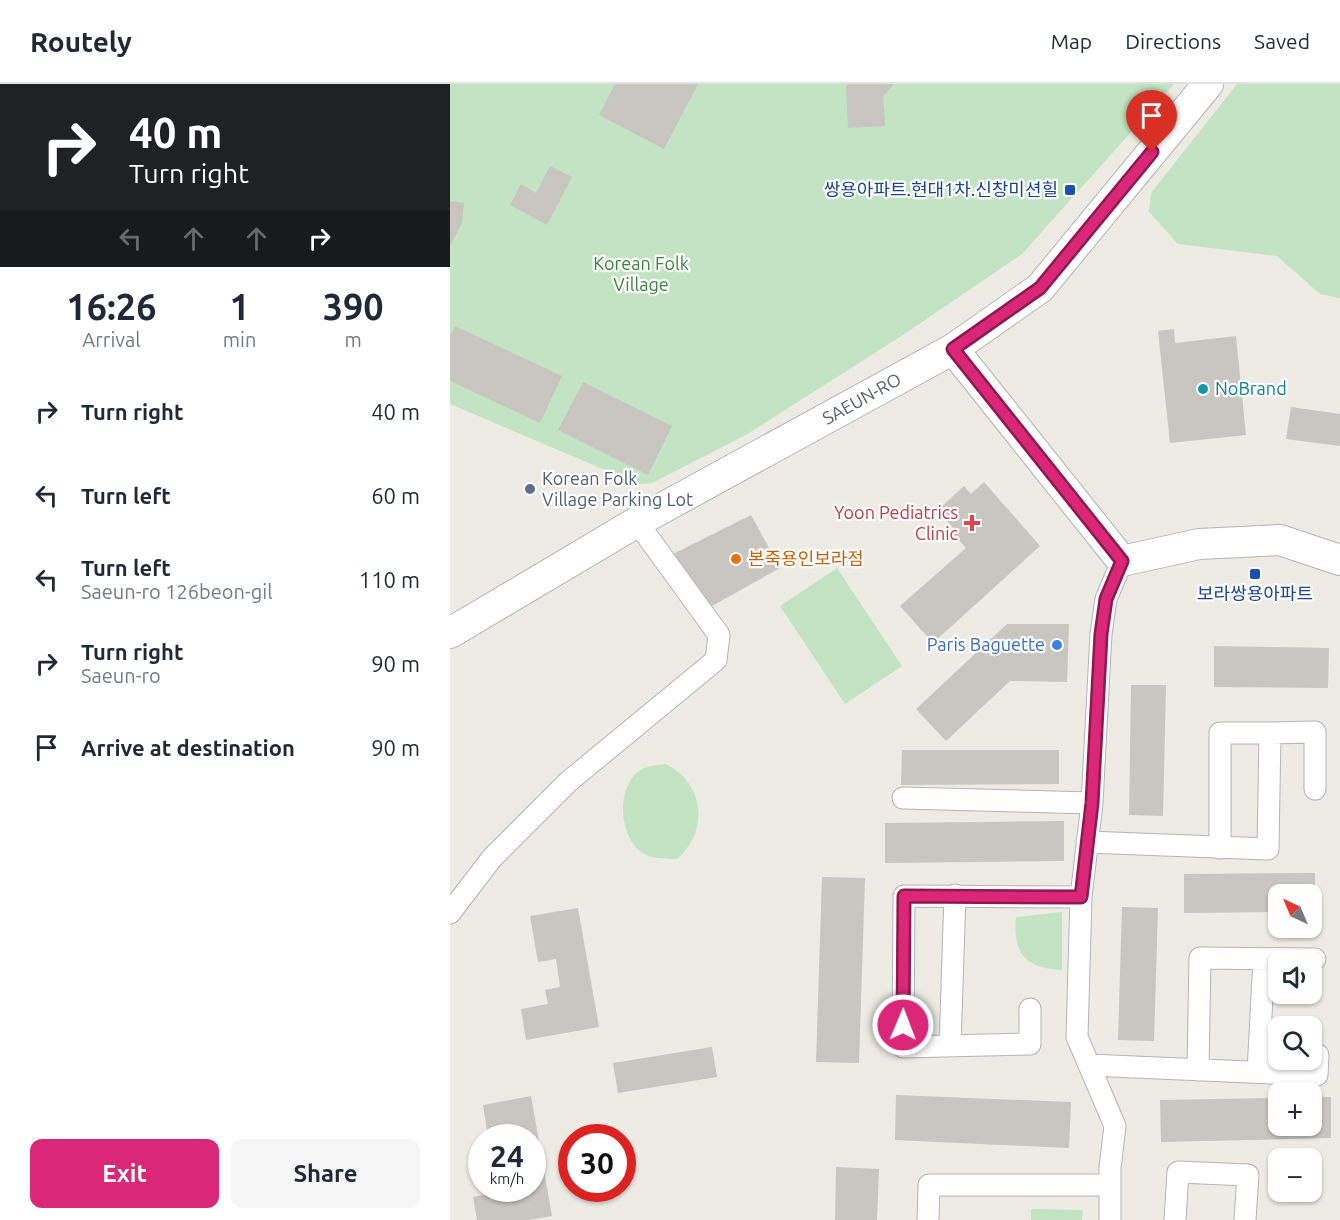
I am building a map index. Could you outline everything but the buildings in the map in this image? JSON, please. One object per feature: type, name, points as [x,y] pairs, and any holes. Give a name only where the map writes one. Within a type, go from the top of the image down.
[{"type":"main road","name":"SAEUN-RO","points":[[450,633],[637,522],[953,349],[1040,288],[1208,84]]},
{"type":"main road","points":[[953,349],[1122,561],[1199,544],[1280,540],[1340,560]]},
{"type":"street","points":[[450,913],[492,858],[568,782],[716,660],[719,635],[637,522]]},
{"type":"street","points":[[1110,1220],[1110,1185],[1115,1126],[1077,1037],[1081,897],[1092,803],[1101,634],[1106,599],[1122,561]]},
{"type":"street","points":[[1220,848],[1220,733],[1315,732],[1315,789]]},
{"type":"street","points":[[1087,842],[1268,849],[1270,733]]},
{"type":"street","points":[[903,798],[1092,803]]},
{"type":"street","points":[[950,1046],[955,895]]},
{"type":"street","points":[[1030,1009],[1030,1044],[903,1047],[904,896],[1081,897]]},
{"type":"street","points":[[1198,1070],[1200,958],[1268,959]]},
{"type":"street","points":[[1258,1072],[1264,959]]},
{"type":"street","points":[[1089,1065],[1317,1075],[1317,1070]]},
{"type":"street","points":[[1175,1220],[1178,1172],[1248,1175],[1245,1220]]},
{"type":"street","points":[[928,1220],[929,1185],[1110,1185]]},
{"type":"green space","name":"Korean Folk Village","points":[[450,84],[1174,84],[1022,254],[903,335],[746,435],[652,483],[638,484],[450,404]]},
{"type":"green space","points":[[1237,84],[1340,84],[1340,298],[1320,294],[1277,256],[1178,244],[1149,212],[1151,193]]},
{"type":"green space","points":[[837,568],[902,666],[845,704],[780,606]]},
{"type":"green space","points":[[666,764],[689,783],[698,808],[698,822],[694,835],[687,848],[677,859],[652,857],[639,850],[631,841],[623,816],[623,803],[631,779],[646,768]]},
{"type":"green space","points":[[1062,912],[1062,970],[1049,969],[1030,962],[1019,950],[1016,917]]},
{"type":"green space","points":[[1031,1209],[1083,1210],[1082,1220],[1031,1220]]},
{"type":"place","name":"쌍용아파트.현대1차.신창미션힐","points":[[1070,190]]},
{"type":"place","name":"NoBrand","points":[[1203,389]]},
{"type":"place","name":"Korean Folk Village Parking Lot","points":[[530,489]]},
{"type":"place","name":"Yoon Pediatrics Clinic","points":[[972,523]]},
{"type":"place","name":"본죽용인보라점","points":[[736,559]]},
{"type":"place","name":"보라쌍용아파트","points":[[1255,574]]},
{"type":"place","name":"Paris Baguette","points":[[1057,645]]},
{"type":"route","points":[[903,1025],[904,896],[1081,897],[1092,803],[1101,634],[1106,599],[1122,561],[953,349],[1040,288],[1152,152]]}]
